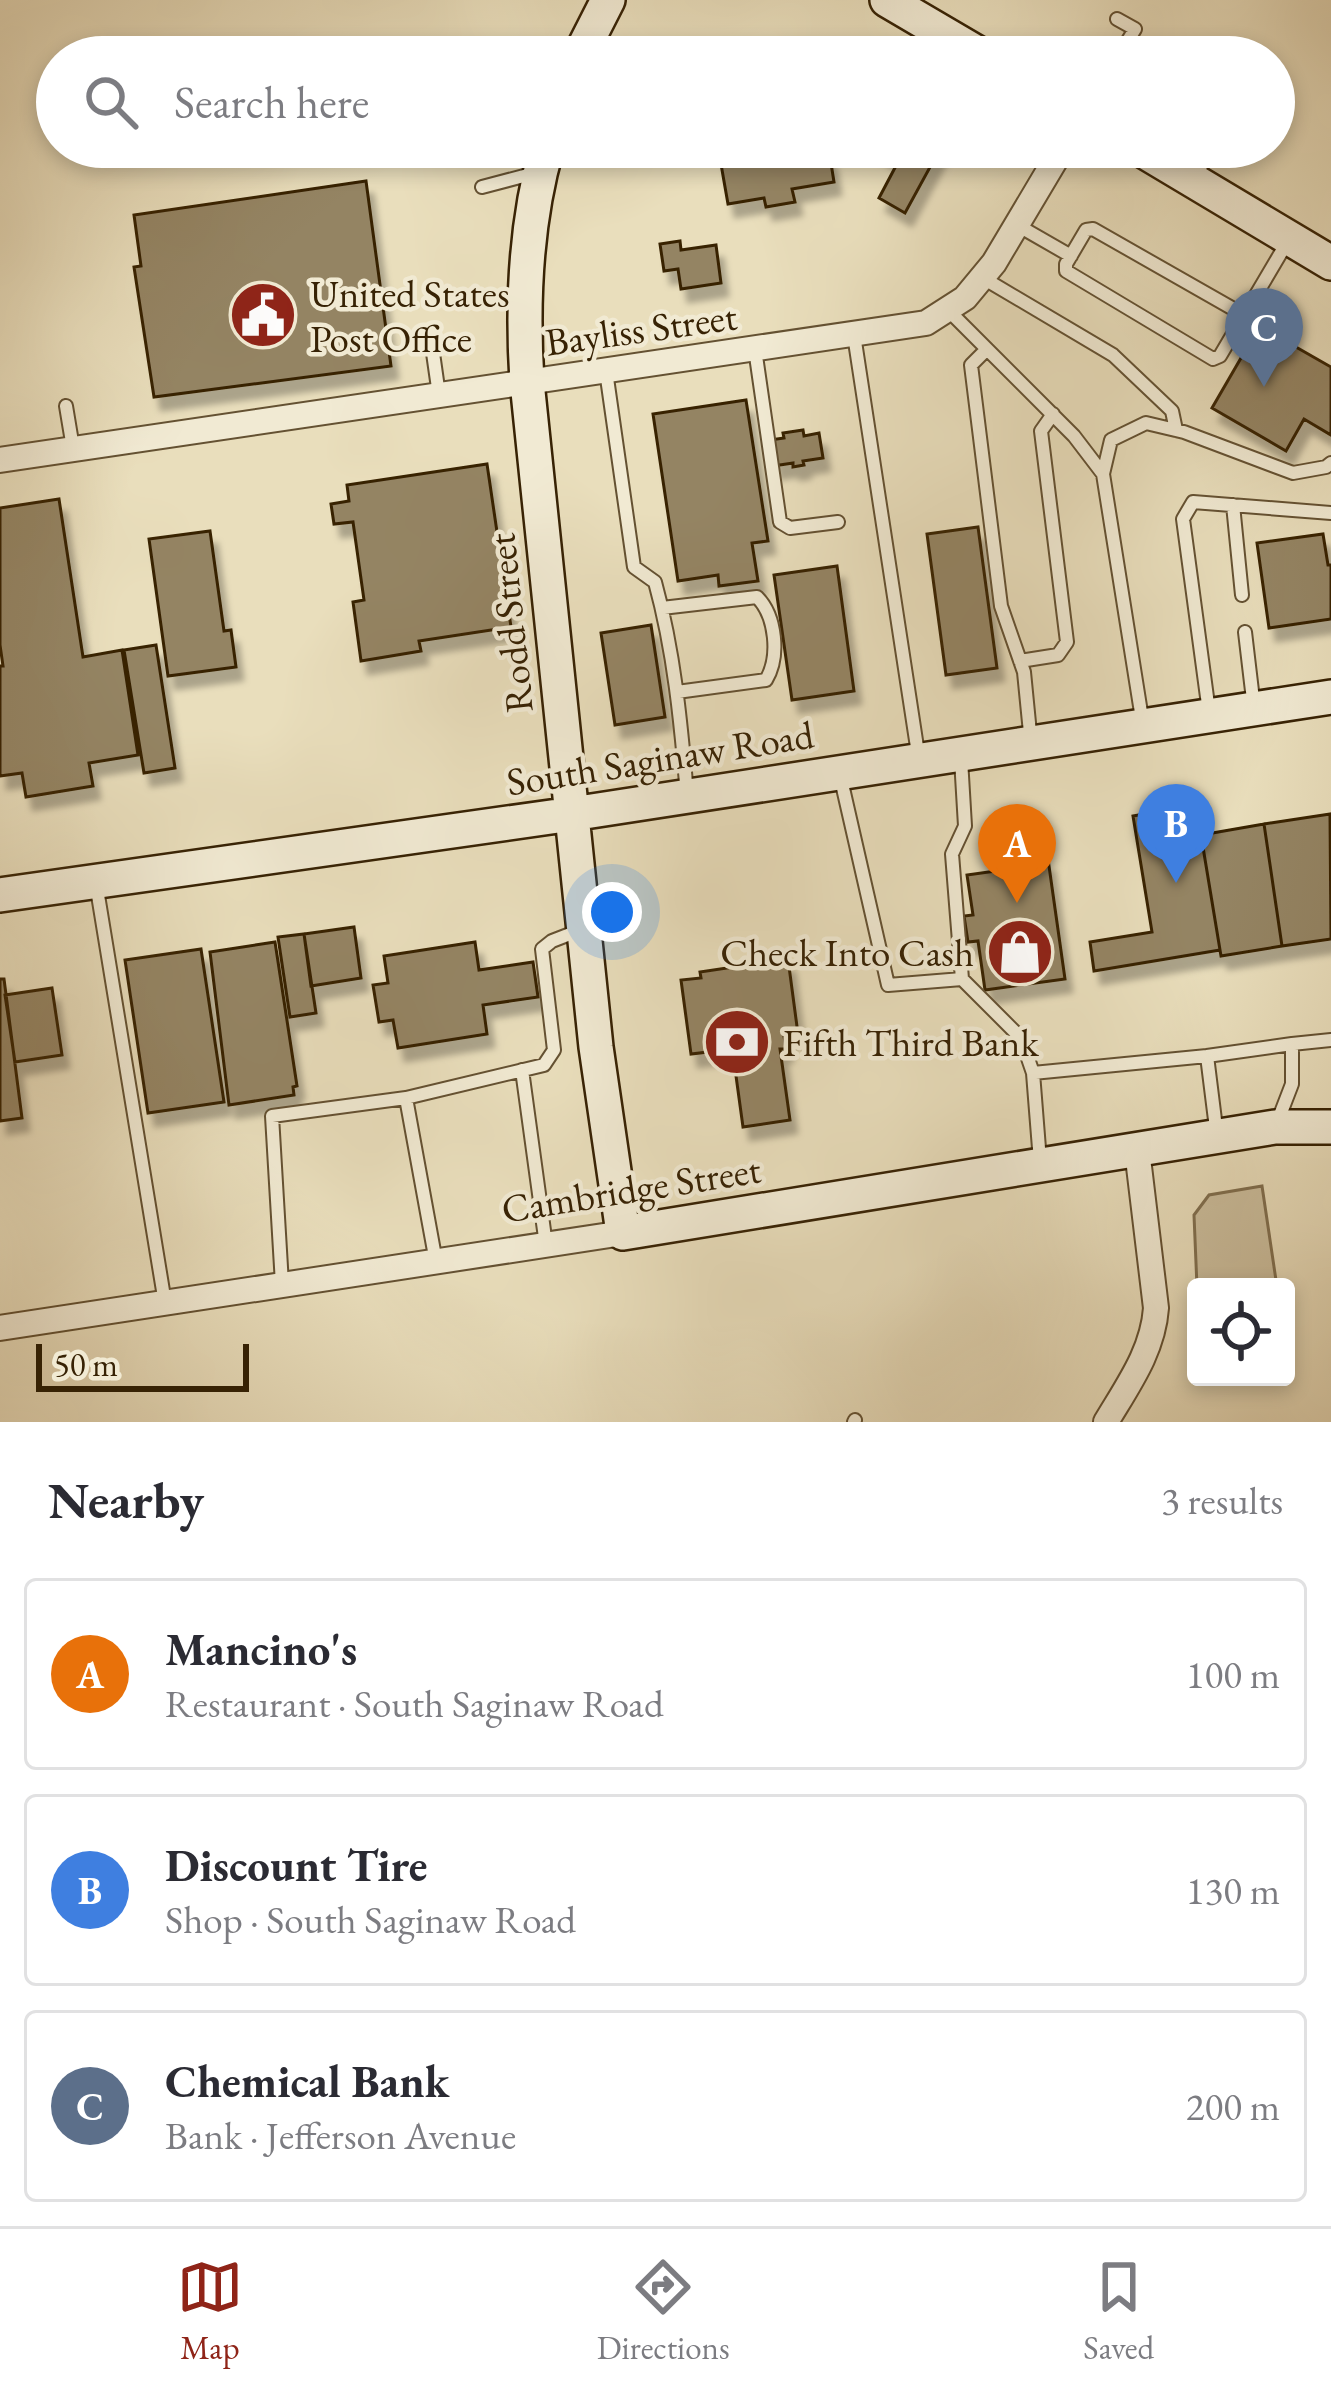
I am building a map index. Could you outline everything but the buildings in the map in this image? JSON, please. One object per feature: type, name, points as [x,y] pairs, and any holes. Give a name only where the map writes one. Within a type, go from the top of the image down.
[{"type":"street","points":[[590,36],[608,0]]},
{"type":"street","points":[[887,0],[948,36]]},
{"type":"street","name":"Rodd Street","points":[[542,168],[523,322],[527,382],[596,1048],[623,1233]]},
{"type":"street","name":"Bayliss Street","points":[[0,460],[926,323],[965,298],[982,278],[1051,168]]},
{"type":"street","points":[[1172,168],[1331,263]]},
{"type":"street","name":"South Saginaw Road","points":[[0,896],[1331,697]]},
{"type":"street","name":"Cambridge Street","points":[[0,1328],[623,1233],[1331,1115]]},
{"type":"street","name":"Cambridge Street","points":[[1275,1127],[1331,1127]]},
{"type":"street","points":[[1106,1422],[1147,1353],[1154,1331],[1156,1307],[1137,1150]]},
{"type":"lane","points":[[1117,19],[1135,29],[1131,36]]},
{"type":"lane","points":[[482,187],[523,168]]},
{"type":"lane","points":[[1192,180],[1200,168]]},
{"type":"lane","points":[[1017,225],[1070,256]]},
{"type":"lane","points":[[1244,315],[1093,229],[1086,230],[1070,256],[1066,271],[1213,359],[1220,356],[1244,315],[1289,238]]},
{"type":"lane","points":[[982,278],[1113,355],[1172,411],[1177,430]]},
{"type":"lane","points":[[947,309],[1074,436],[1103,474]]},
{"type":"lane","points":[[854,335],[919,761]]},
{"type":"lane","points":[[755,349],[780,522],[790,528],[838,522]]},
{"type":"lane","points":[[987,349],[970,365],[1001,607],[1026,685],[1031,744]]},
{"type":"lane","points":[[433,352],[439,395]]},
{"type":"lane","points":[[605,371],[634,567],[655,582],[662,608],[688,796]]},
{"type":"lane","points":[[66,406],[73,449]]},
{"type":"lane","points":[[1020,661],[1058,655],[1066,642],[1041,431],[1053,414]]},
{"type":"lane","points":[[1143,726],[1103,474],[1111,440],[1146,423],[1293,473],[1331,463]]},
{"type":"lane","points":[[1209,716],[1183,519],[1193,502],[1331,513]]},
{"type":"lane","points":[[1233,505],[1242,595]]},
{"type":"lane","points":[[662,608],[757,597],[769,609],[775,665],[766,680],[677,692]]},
{"type":"lane","points":[[1245,632],[1254,709]]},
{"type":"lane","points":[[961,755],[964,826],[952,854],[962,979],[1021,1038],[1033,1073],[1041,1166]]},
{"type":"lane","points":[[840,774],[888,985],[962,979]]},
{"type":"lane","points":[[96,882],[165,1303]]},
{"type":"lane","points":[[283,1285],[272,1116],[406,1098],[544,1065],[554,1050],[542,949],[584,929]]},
{"type":"lane","points":[[1033,1073],[1331,1040]]},
{"type":"lane","points":[[1275,1127],[1292,1084],[1292,1044]]},
{"type":"lane","points":[[1208,1056],[1217,1137]]},
{"type":"lane","points":[[522,1070],[546,1245]]},
{"type":"lane","points":[[406,1098],[436,1262]]},
{"type":"shaded area","points":[[1262,1186],[1276,1278],[1197,1278],[1194,1215],[1209,1195]]},
{"type":"place","name":"United States Post Office","points":[[263,315]]},
{"type":"place","name":"Chemical Bank","points":[[1264,387]]},
{"type":"place","name":"Discount Tire","points":[[1176,883]]},
{"type":"place","name":"Mancino's","points":[[1017,903]]},
{"type":"place","name":"Check Into Cash","points":[[1020,952]]},
{"type":"place","name":"Fifth Third Bank","points":[[737,1042]]}]
